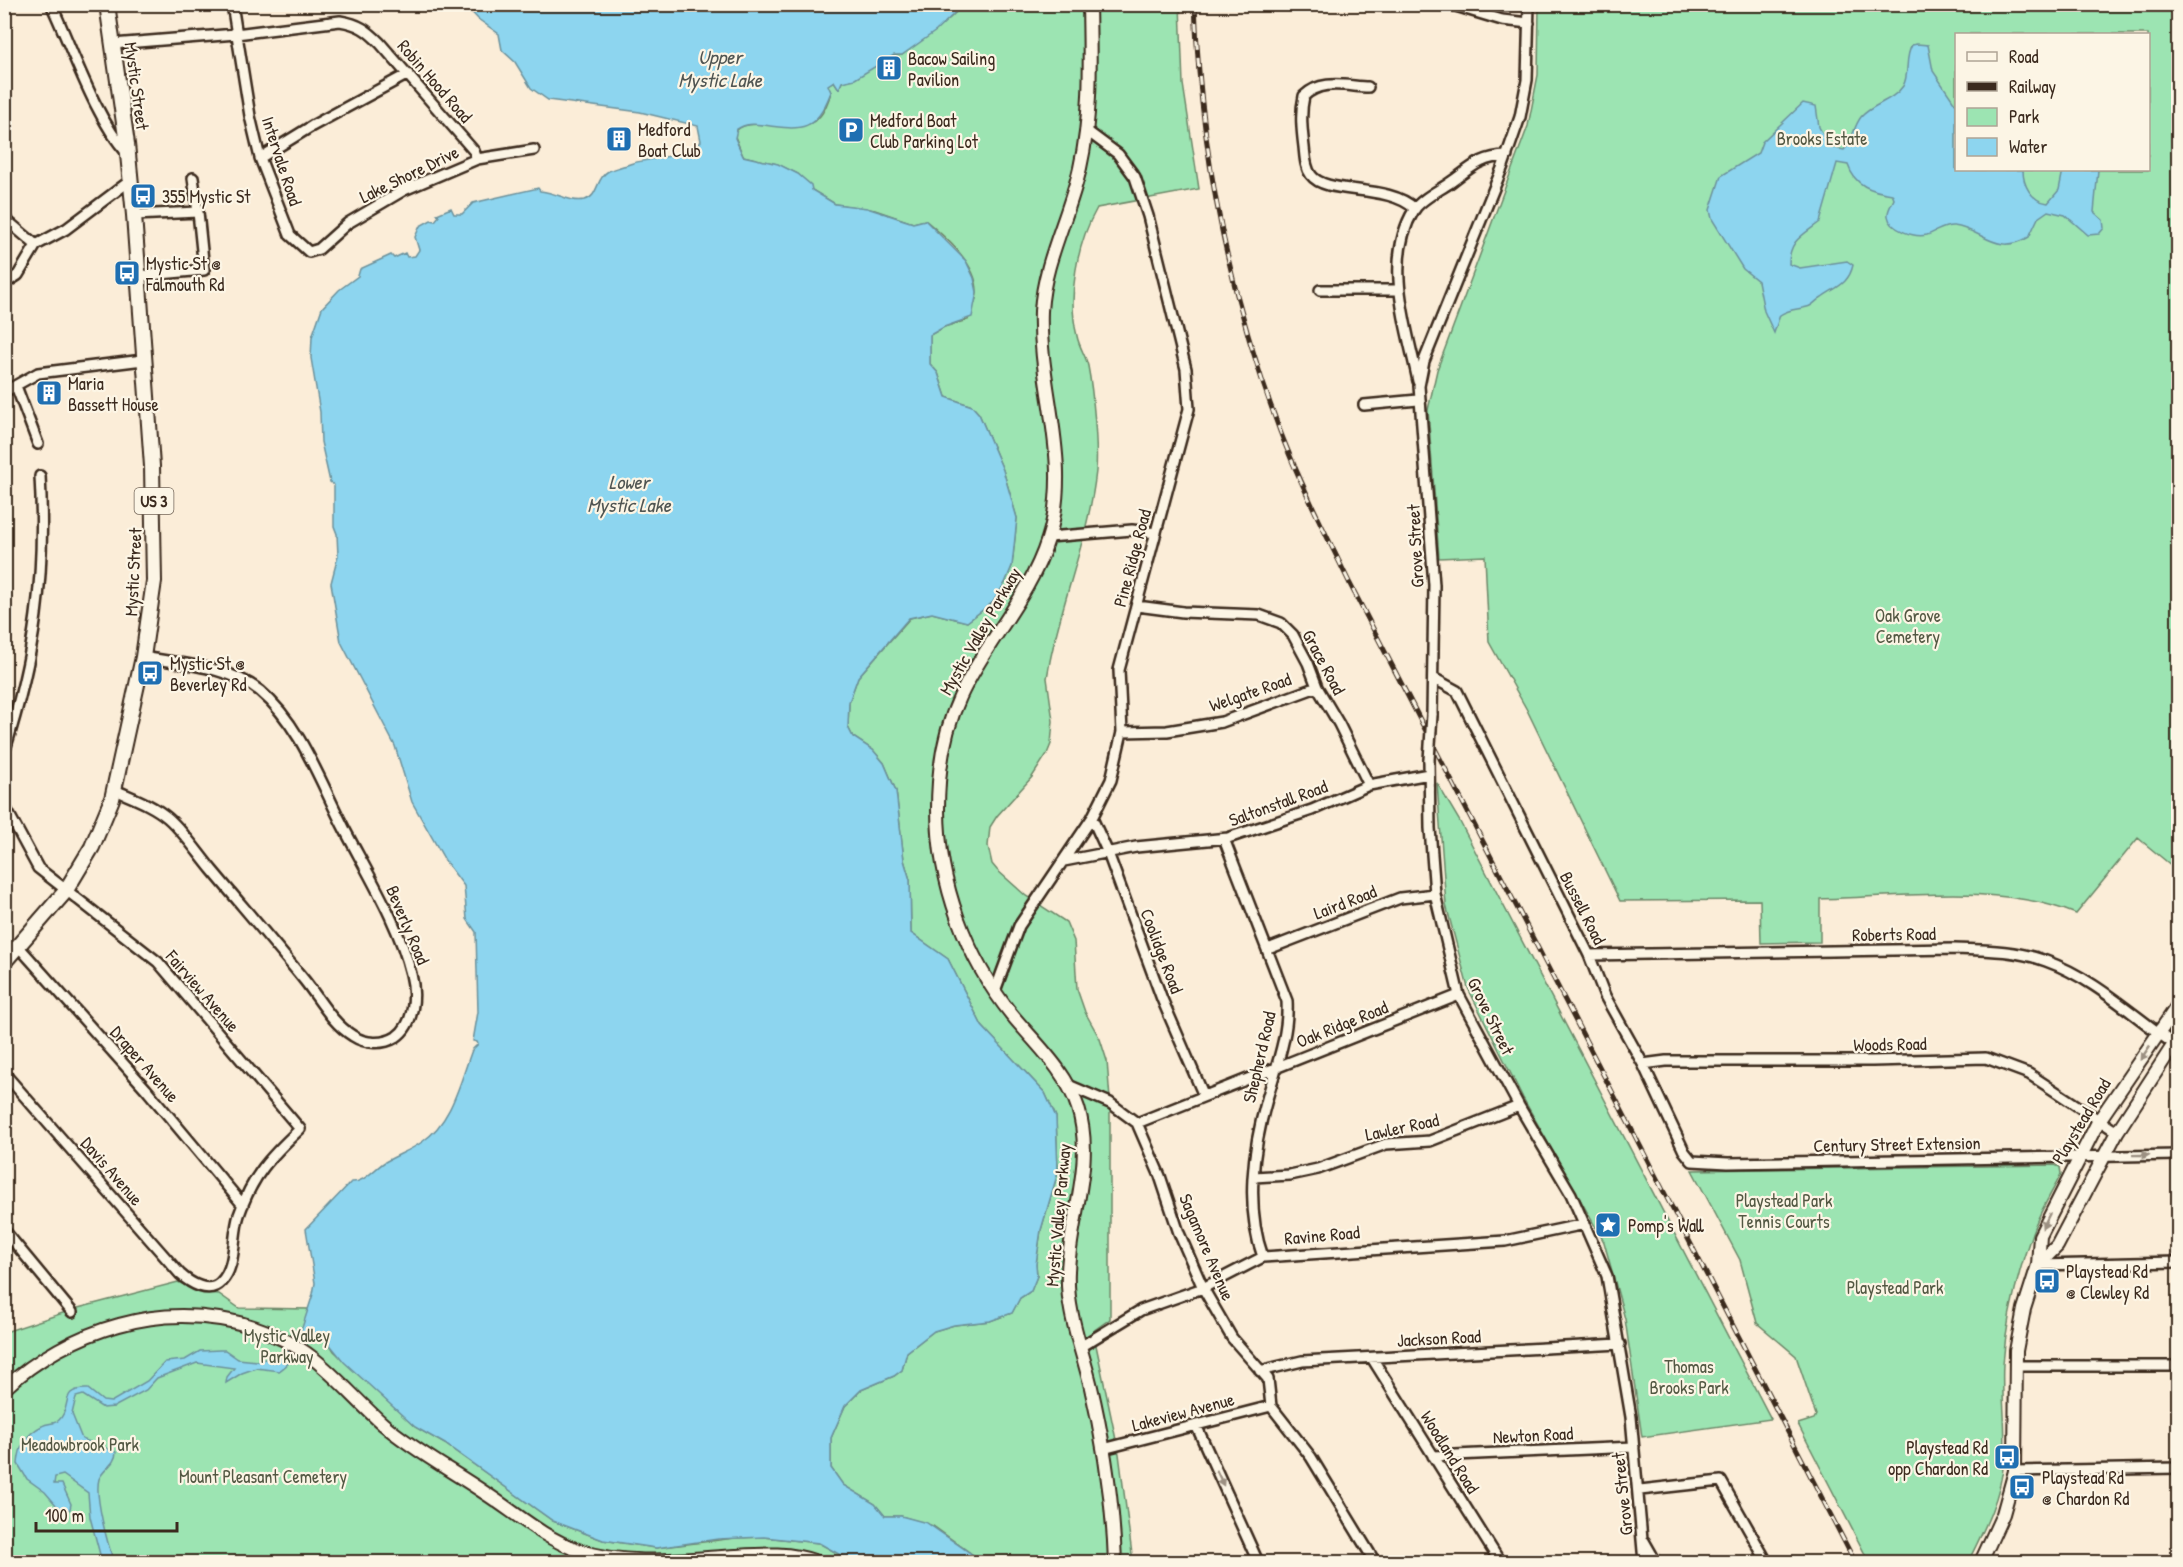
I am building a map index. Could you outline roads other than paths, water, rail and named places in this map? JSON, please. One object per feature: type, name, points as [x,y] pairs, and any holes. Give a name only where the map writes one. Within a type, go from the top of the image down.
[{"type":"highway","name":"Mystic Street","points":[[4,962],[65,892],[92,847],[115,790],[143,657],[154,581],[155,543],[134,215],[129,155],[107,4]]},
{"type":"main road","name":"Mystic Valley Parkway","points":[[1089,4],[1086,131],[1074,189],[1047,268],[1041,310],[1043,345],[1058,461],[1049,537],[1023,597],[960,697],[942,760],[938,825],[947,882],[962,930],[973,955],[994,991],[1068,1085],[1079,1112],[1083,1140],[1081,1186],[1071,1245],[1068,1283],[1071,1312],[1103,1449],[1118,1561]]},
{"type":"main road","name":"Playstead Road","points":[[1981,1563],[2003,1514],[2015,1471],[2015,1366],[2024,1309],[2038,1265],[2040,1236],[2078,1156],[2098,1122],[2158,1033],[2177,1010]]},
{"type":"main road","name":"Playstead Road","points":[[2038,1265],[2057,1246],[2103,1155],[2176,1041]]},
{"type":"main road","points":[[4,1389],[40,1362],[72,1343],[110,1327],[147,1318],[186,1316],[215,1318],[254,1328],[286,1341],[305,1353],[409,1444],[553,1539],[578,1550],[610,1558],[649,1561],[777,1554],[817,1563]]},
{"type":"street","points":[[51,4],[117,142],[129,155]]},
{"type":"street","name":"Intervale Road","points":[[232,4],[260,158],[290,235],[309,252]]},
{"type":"street","points":[[1449,4],[1502,20],[1529,23]]},
{"type":"street","name":"Grove Street","points":[[1529,4],[1524,98],[1507,156],[1424,361],[1419,386],[1418,400],[1433,563],[1435,679],[1429,774],[1435,894],[1459,995],[1519,1106],[1571,1194],[1607,1276],[1620,1344],[1640,1490],[1644,1563]]},
{"type":"street","name":"Robin Hood Road","points":[[113,44],[236,34],[340,21],[355,24],[366,28],[408,74],[474,151],[477,159]]},
{"type":"street","points":[[260,158],[312,126],[408,74]]},
{"type":"street","points":[[1368,87],[1317,86],[1304,96],[1302,128],[1307,166],[1311,175],[1324,183],[1394,194],[1415,208],[1487,157],[1507,156]]},
{"type":"street","name":"Pine Ridge Road","points":[[994,991],[1019,926],[1092,818],[1112,780],[1122,732],[1119,670],[1189,409],[1186,369],[1148,216],[1135,177],[1118,154],[1086,131]]},
{"type":"street","name":"Lake Shore Drive","points":[[309,252],[319,249],[348,223],[377,204],[477,159],[534,150]]},
{"type":"street","points":[[138,276],[204,270],[193,178]]},
{"type":"street","points":[[4,284],[18,275],[36,244],[66,229],[131,180]]},
{"type":"street","name":"Grove Street","points":[[1415,208],[1402,237],[1398,262],[1400,290],[1419,386]]},
{"type":"street","points":[[134,215],[198,212]]},
{"type":"street","points":[[4,218],[36,244]]},
{"type":"street","points":[[1320,290],[1400,290]]},
{"type":"street","points":[[4,392],[38,373],[143,360]]},
{"type":"street","points":[[16,386],[38,444]]},
{"type":"street","points":[[1364,405],[1418,400]]},
{"type":"street","points":[[4,753],[8,730],[21,699],[40,601],[43,533],[40,476]]},
{"type":"street","points":[[1049,537],[1132,530],[1156,533]]},
{"type":"street","name":"Grace Road","points":[[1137,606],[1183,612],[1259,615],[1281,622],[1293,635],[1308,663],[1317,687],[1339,724],[1369,785]]},
{"type":"street","name":"Beverly Road","points":[[115,790],[168,818],[281,951],[343,1029],[369,1042],[383,1042],[397,1036],[413,1011],[412,976],[401,944],[315,771],[278,710],[260,691],[238,678],[213,669],[143,657]]},
{"type":"street","name":"Bussell Road","points":[[1435,679],[1457,691],[1589,955],[1605,996],[1643,1064],[1684,1151],[1692,1161]]},
{"type":"street","name":"Welgate Road","points":[[1122,732],[1167,730],[1222,722],[1317,687]]},
{"type":"street","name":"Saltonstall Road","points":[[1064,861],[1136,847],[1224,838],[1312,810],[1369,785],[1429,774]]},
{"type":"street","name":"Fairview Avenue","points":[[4,805],[38,868],[65,892],[109,921],[158,962],[300,1130],[263,1165],[243,1205]]},
{"type":"street","name":"Coolidge Road","points":[[1092,818],[1108,853],[1162,999],[1204,1096]]},
{"type":"street","name":"Shepherd Road","points":[[1224,838],[1287,1001],[1286,1027],[1256,1141],[1254,1220],[1263,1257]]},
{"type":"street","name":"Laird Road","points":[[1268,949],[1400,898],[1435,894]]},
{"type":"street","name":"Draper Avenue","points":[[19,947],[146,1089],[243,1205]]},
{"type":"street","name":"Roberts Road","points":[[1589,955],[1954,950],[2010,952],[2048,961],[2073,973],[2158,1033],[2176,1041]]},
{"type":"street","name":"Oak Ridge Road","points":[[1137,1123],[1459,995]]},
{"type":"street","name":"Woods Road","points":[[1643,1064],[1666,1061],[1872,1061],[1986,1058],[2029,1074],[2098,1122],[2117,1132]]},
{"type":"street","name":"Davis Avenue","points":[[4,1073],[180,1274],[200,1286],[218,1285],[226,1275],[243,1205]]},
{"type":"street","points":[[1068,1085],[1110,1103],[1137,1123]]},
{"type":"street","name":"Lawler Road","points":[[1254,1177],[1290,1175],[1318,1169],[1386,1144],[1430,1141],[1519,1106]]},
{"type":"street","name":"Sagamore Avenue","points":[[1137,1123],[1160,1176],[1179,1233],[1203,1288],[1232,1338],[1268,1379],[1270,1406]]},
{"type":"street","name":"Century Street Extension","points":[[1692,1161],[1719,1163],[2178,1155]]},
{"type":"street","name":"Ravine Road","points":[[1080,1347],[1141,1310],[1203,1288],[1263,1257],[1504,1241],[1585,1224]]},
{"type":"street","points":[[4,1230],[72,1312]]},
{"type":"street","points":[[2038,1265],[2178,1262]]},
{"type":"street","name":"Jackson Road","points":[[1260,1371],[1302,1360],[1371,1359],[1620,1344]]},
{"type":"street","name":"Woodland Road","points":[[1371,1359],[1500,1563]]},
{"type":"street","points":[[2015,1366],[2178,1366]]},
{"type":"street","points":[[1270,1406],[1311,1457],[1375,1563]]},
{"type":"street","name":"Lakeview Avenue","points":[[1103,1449],[1270,1406]]},
{"type":"street","points":[[1196,1425],[1258,1563]]},
{"type":"street","name":"Newton Road","points":[[1433,1456],[1634,1447]]},
{"type":"street","points":[[2015,1471],[2178,1468]]},
{"type":"street","points":[[1640,1490],[1721,1481],[1767,1563]]},
{"type":"street","points":[[1643,1541],[1656,1563]]},
{"type":"water","name":"Lower Mystic Lake","points":[[465,5],[963,5],[936,31],[902,55],[894,55],[855,79],[842,82],[839,89],[834,81],[828,85],[831,92],[820,114],[813,121],[806,125],[789,128],[747,125],[737,129],[735,138],[743,156],[778,164],[798,174],[811,185],[812,190],[835,204],[867,208],[913,223],[925,220],[966,261],[974,278],[977,292],[972,317],[944,327],[930,335],[930,364],[938,373],[946,397],[972,406],[979,414],[1003,470],[1017,518],[1012,566],[993,602],[967,622],[932,613],[909,618],[858,677],[849,702],[848,727],[853,737],[873,750],[884,763],[896,791],[904,860],[910,880],[911,933],[948,959],[982,1026],[1045,1093],[1056,1117],[1058,1172],[1041,1230],[1036,1264],[1037,1276],[1031,1291],[1020,1298],[1012,1313],[990,1321],[954,1325],[934,1331],[907,1352],[902,1370],[894,1376],[861,1390],[845,1406],[831,1438],[831,1468],[843,1485],[875,1504],[885,1516],[901,1516],[927,1523],[983,1562],[853,1562],[819,1543],[764,1537],[718,1539],[656,1548],[603,1540],[553,1521],[445,1444],[415,1427],[344,1362],[323,1336],[311,1340],[279,1371],[256,1368],[226,1383],[227,1377],[234,1368],[197,1363],[157,1378],[146,1390],[114,1407],[103,1408],[83,1395],[76,1397],[72,1414],[82,1439],[116,1452],[114,1460],[99,1479],[98,1487],[102,1520],[114,1562],[102,1562],[90,1517],[88,1493],[63,1475],[55,1477],[54,1484],[62,1484],[71,1504],[70,1509],[63,1513],[45,1492],[27,1479],[18,1464],[22,1446],[28,1437],[36,1429],[59,1420],[65,1410],[69,1395],[73,1392],[88,1389],[103,1401],[111,1402],[147,1381],[165,1362],[185,1360],[200,1351],[225,1350],[238,1359],[257,1361],[278,1356],[286,1350],[302,1328],[315,1283],[306,1229],[351,1182],[365,1178],[385,1162],[418,1145],[432,1134],[448,1113],[472,1050],[478,1044],[473,1041],[478,1012],[476,932],[467,919],[464,886],[446,862],[412,802],[395,746],[341,642],[331,583],[338,556],[337,534],[334,526],[334,485],[330,482],[321,442],[320,412],[311,358],[312,337],[322,308],[339,290],[358,276],[360,269],[391,255],[394,258],[405,253],[407,257],[415,256],[419,250],[415,237],[420,226],[431,220],[435,221],[439,216],[437,214],[451,208],[454,214],[462,214],[473,203],[538,188],[540,191],[568,199],[585,200],[595,192],[603,175],[607,172],[633,163],[682,153],[691,150],[701,141],[698,126],[640,112],[548,100],[531,88],[515,62],[502,50],[499,34],[478,19]]},
{"type":"water","points":[[1912,45],[1928,45],[1933,71],[1955,104],[1955,171],[2023,171],[2029,191],[2037,199],[2048,203],[2059,190],[2063,171],[2098,171],[2094,212],[2103,220],[2104,228],[2099,234],[2088,235],[2065,215],[2048,211],[2038,218],[2029,237],[2007,244],[1998,243],[1954,226],[1922,236],[1910,234],[1898,229],[1890,221],[1888,214],[1894,199],[1892,194],[1877,191],[1859,183],[1848,165],[1837,163],[1820,222],[1794,244],[1789,264],[1800,268],[1847,261],[1853,265],[1851,271],[1841,284],[1811,305],[1780,315],[1774,333],[1764,311],[1758,281],[1743,269],[1712,219],[1710,210],[1721,176],[1758,153],[1762,142],[1803,103],[1816,106],[1819,127],[1830,147],[1844,150],[1861,117],[1894,95],[1903,86]]},
{"type":"railway","points":[[1195,4],[1203,113],[1220,221],[1232,275],[1262,380],[1296,470],[1350,584],[1855,1562]]},
{"type":"place","name":"Bacow Sailing Pavilion","points":[[889,68]]},
{"type":"place","name":"Medford Boat Club Parking Lot","points":[[851,130]]},
{"type":"place","name":"Medford Boat Club","points":[[619,139]]},
{"type":"place","name":"355 Mystic St","points":[[143,196]]},
{"type":"place","name":"Mystic St @ Falmouth Rd","points":[[127,273]]},
{"type":"place","name":"Maria Bassett House","points":[[49,393]]},
{"type":"place","name":"Mystic St @ Beverley Rd","points":[[150,673]]},
{"type":"place","name":"Pomp's Wall","points":[[1608,1225]]},
{"type":"place","name":"Playstead Rd @ Clewley Rd","points":[[2047,1281]]},
{"type":"place","name":"Playstead Rd opp Chardon Rd","points":[[2007,1457]]},
{"type":"place","name":"Playstead Rd @ Chardon Rd","points":[[2022,1487]]},
{"type":"water label","name":"Upper Mystic Lake","points":[[720,68]]},
{"type":"park label","name":"Brooks Estate","points":[[1822,138]]},
{"type":"park label","name":"Oak Grove Cemetery","points":[[1908,625]]},
{"type":"park label","name":"Playstead Park Tennis Courts","points":[[1784,1210]]},
{"type":"park label","name":"Playstead Park","points":[[1895,1287]]},
{"type":"park label","name":"Thomas Brooks Park","points":[[1689,1376]]},
{"type":"park label","name":"Meadowbrook Park","points":[[80,1444]]},
{"type":"park label","name":"Mount Pleasant Cemetery","points":[[263,1476]]}]
